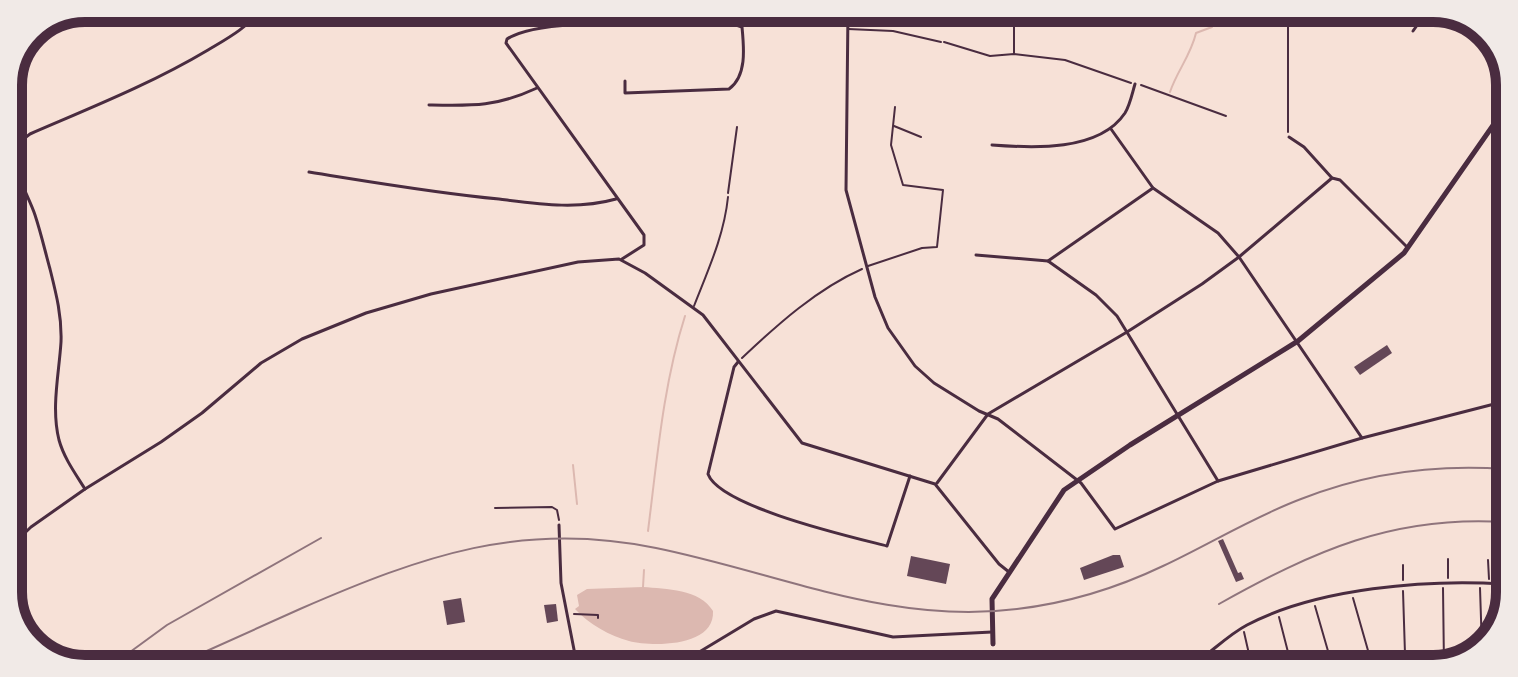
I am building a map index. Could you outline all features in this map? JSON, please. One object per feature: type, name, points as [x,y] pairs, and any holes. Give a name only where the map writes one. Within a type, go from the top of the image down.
[{"type":"main road","points":[[993,644],[991,602],[1061,494],[1076,480],[1298,341],[1408,248],[1496,121]]},
{"type":"street","points":[[22,141],[30,134],[123,95],[189,61],[248,22]]},
{"type":"street","points":[[847,22],[846,190],[881,314],[896,342],[915,366],[948,393],[1033,443],[1086,488],[1115,529],[1218,481],[1362,438],[1496,404]]},
{"type":"street","points":[[1413,31],[1419,22]]},
{"type":"street","points":[[22,536],[85,489],[202,413],[261,363],[302,339],[357,316],[431,294],[578,262],[622,259],[644,245],[646,241],[506,43],[509,36],[552,28],[623,24],[742,27],[740,80],[729,89],[625,93],[625,81]]},
{"type":"street","points":[[992,145],[1039,148],[1073,143],[1111,129],[1127,110],[1135,84]]},
{"type":"street","points":[[429,105],[485,106],[512,100],[537,88]]},
{"type":"street","points":[[1111,129],[1153,188],[1218,233],[1239,257],[1362,438]]},
{"type":"street","points":[[1289,137],[1304,147],[1332,178],[1340,180],[1408,248]]},
{"type":"street","points":[[309,172],[425,191],[567,206],[591,206],[616,199]]},
{"type":"street","points":[[935,484],[988,414],[1180,299],[1239,257],[1332,178]]},
{"type":"street","points":[[22,187],[35,215],[59,305],[61,343],[57,431],[65,456],[85,489]]},
{"type":"street","points":[[1048,261],[1153,188]]},
{"type":"street","points":[[976,255],[1048,261],[1102,301],[1127,332],[1218,481]]},
{"type":"street","points":[[622,259],[703,315],[802,443],[935,484],[999,564],[1009,572]]},
{"type":"street","points":[[739,361],[734,367],[718,422],[708,474],[709,480],[722,489],[770,513],[887,546],[910,476]]},
{"type":"street","points":[[559,525],[561,580],[575,655]]},
{"type":"street","points":[[1205,655],[1243,627],[1314,601],[1403,585],[1496,583]]},
{"type":"street","points":[[694,655],[754,619],[776,611],[893,637],[992,632]]},
{"type":"lane","points":[[847,29],[893,31],[941,42]]},
{"type":"lane","points":[[867,266],[922,248],[937,247],[943,190],[903,185],[891,145],[895,107]]},
{"type":"lane","points":[[893,125],[921,137]]},
{"type":"lane","points":[[694,308],[722,237],[728,197]]},
{"type":"path","points":[[1014,22],[1014,54]]},
{"type":"path","points":[[1288,22],[1289,137]]},
{"type":"path","points":[[941,42],[990,56],[1014,54],[1065,60],[1148,86],[1226,116]]},
{"type":"path","points":[[728,197],[737,127]]},
{"type":"path","points":[[739,361],[765,336],[826,288],[867,266]]},
{"type":"path","points":[[495,508],[555,508],[559,525]]},
{"type":"path","points":[[1448,559],[1449,582]]},
{"type":"path","points":[[1488,560],[1489,583]]},
{"type":"path","points":[[1403,565],[1405,654]]},
{"type":"path","points":[[1442,583],[1444,654]]},
{"type":"path","points":[[1480,583],[1481,631]]},
{"type":"path","points":[[1352,593],[1369,654]]},
{"type":"path","points":[[1314,601],[1328,651]]},
{"type":"path","points":[[1278,612],[1289,655]]},
{"type":"path","points":[[574,614],[598,615],[598,618]]},
{"type":"path","points":[[1243,627],[1249,654]]},
{"type":"shaded area","points":[[662,588],[700,598],[713,611],[711,623],[704,632],[681,642],[640,643],[607,633],[575,609],[579,606],[577,595],[587,589]]},
{"type":"building","points":[[1387,345],[1392,353],[1360,375],[1354,367]]},
{"type":"building","points":[[1223,539],[1238,573],[1241,572],[1244,579],[1236,582],[1218,541]]},
{"type":"building","points":[[1120,555],[1124,567],[1084,580],[1080,568]]},
{"type":"building","points":[[911,556],[950,564],[946,584],[907,576]]},
{"type":"building","points":[[461,598],[465,622],[447,625],[443,601]]},
{"type":"building","points":[[556,604],[558,621],[547,623],[544,605]]},
{"type":"waterway","points":[[1170,92],[1196,33],[1212,27],[1214,22]]},
{"type":"waterway","points":[[648,531],[666,396],[685,316]]},
{"type":"waterway","points":[[573,465],[577,504]]},
{"type":"waterway","points":[[643,587],[644,570]]},
{"type":"railway","points":[[198,655],[345,590],[431,559],[517,541],[561,538],[607,540],[656,548],[879,603],[924,610],[970,612],[1017,609],[1073,599],[1128,581],[1283,506],[1326,490],[1402,472],[1496,469]]},
{"type":"railway","points":[[1219,604],[1288,568],[1356,540],[1426,524],[1496,522]]},
{"type":"railway","points":[[126,655],[167,625],[321,538]]}]
